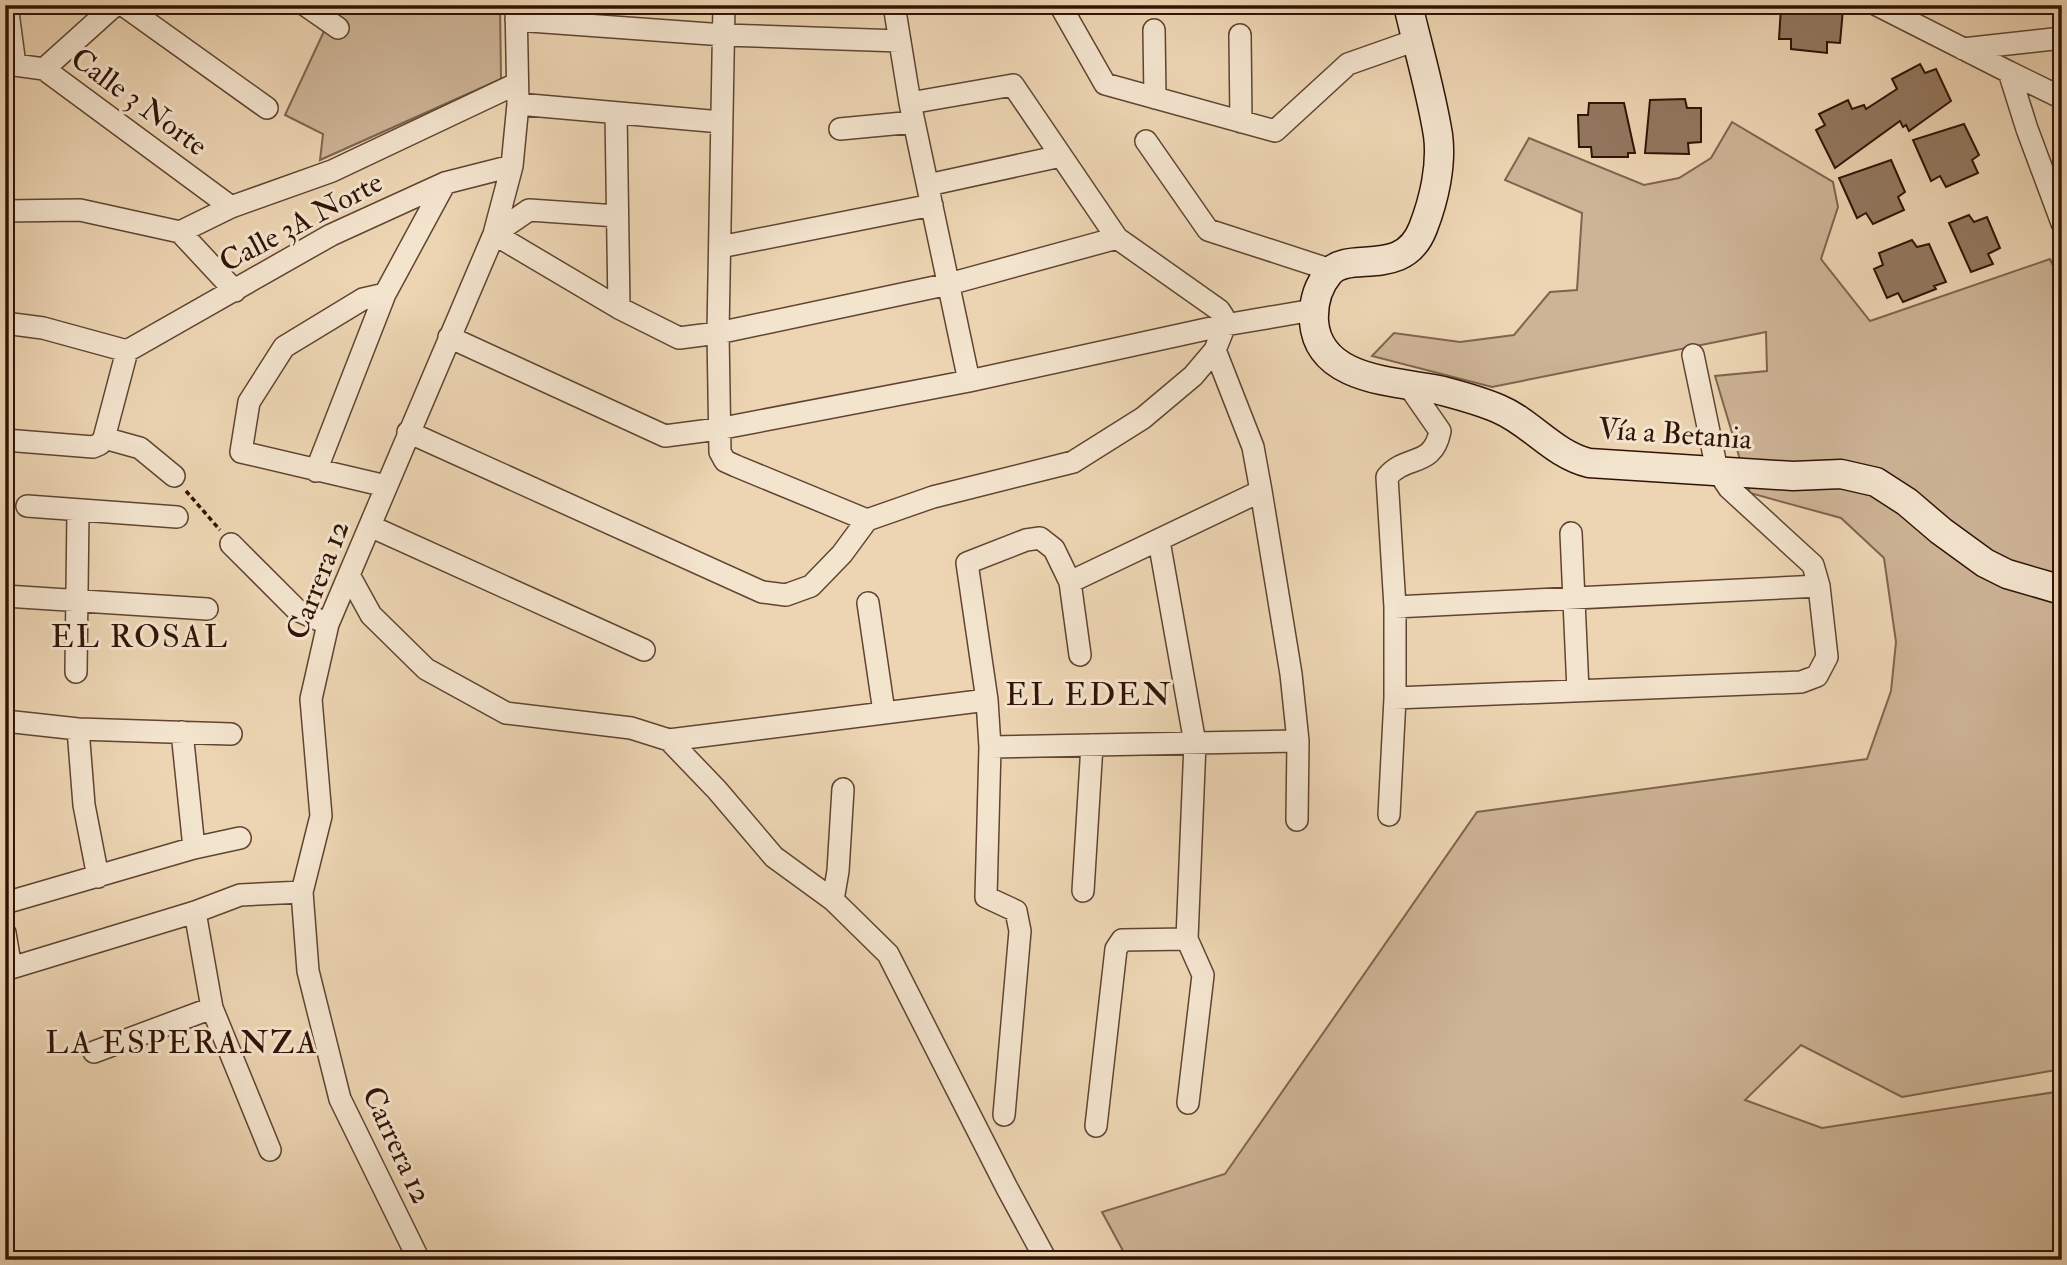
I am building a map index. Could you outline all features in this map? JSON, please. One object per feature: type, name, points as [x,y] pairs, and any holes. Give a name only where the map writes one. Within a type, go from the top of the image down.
[{"type":"street","points":[[7,5],[10,66]]},
{"type":"street","points":[[44,69],[115,5]]},
{"type":"street","points":[[122,5],[267,108]]},
{"type":"street","points":[[305,5],[338,28]]},
{"type":"street","points":[[724,5],[718,334],[720,452],[725,461],[867,520]]},
{"type":"street","points":[[894,5],[912,113],[969,381]]},
{"type":"street","points":[[1060,5],[1105,84],[1275,131],[1348,64],[1416,40]]},
{"type":"street","points":[[1146,141],[1208,230],[1331,270],[1356,262],[1383,262],[1396,257],[1414,244],[1422,230],[1434,190],[1438,159],[1438,136],[1408,5]]},
{"type":"street","points":[[1878,5],[2062,98]]},
{"type":"street","points":[[516,13],[724,36],[900,41]]},
{"type":"street","name":"Carrera 12","points":[[419,1260],[340,1099],[308,971],[302,892],[321,816],[311,699],[328,624],[494,233],[512,166],[517,94],[516,13]]},
{"type":"street","points":[[1154,30],[1155,98]]},
{"type":"street","points":[[1240,34],[1241,121]]},
{"type":"street","points":[[1962,49],[2062,38]]},
{"type":"street","name":"Calle 3 Norte","points":[[10,66],[44,69],[231,207]]},
{"type":"street","points":[[2009,72],[2026,129],[2062,223]]},
{"type":"street","points":[[408,432],[762,592],[786,596],[811,586],[842,554],[867,520],[933,497],[1073,461],[1143,418],[1194,376],[1215,350],[1225,325],[1219,310],[1117,238],[1013,85],[912,113],[840,129]]},
{"type":"street","points":[[180,232],[231,207],[332,171],[517,94],[616,113],[721,122]]},
{"type":"street","points":[[616,113],[619,308]]},
{"type":"street","points":[[720,247],[930,195],[1061,156]]},
{"type":"street","name":"Calle 3A Norte","points":[[127,351],[331,235],[444,183],[512,166]]},
{"type":"street","points":[[316,471],[385,294],[444,183]]},
{"type":"street","points":[[5,211],[80,210],[180,232],[235,291]]},
{"type":"street","points":[[617,216],[529,210],[494,233],[619,308],[679,338],[718,334],[949,284],[1117,238]]},
{"type":"street","points":[[449,337],[665,436],[718,429],[969,381],[1225,325],[1313,310],[1319,287],[1331,270]]},
{"type":"street","points":[[385,294],[363,299],[284,347],[249,402],[241,452],[386,486]]},
{"type":"street","name":"Vía a Betania","points":[[1313,310],[1318,338],[1327,352],[1348,370],[1375,380],[1470,398],[1501,410],[1572,459],[1612,466],[1793,476],[1841,474],[1876,482],[1907,502],[1985,563],[2007,575],[2062,590]]},
{"type":"street","points":[[5,323],[43,328],[127,351],[104,438],[100,444],[93,447],[5,440]]},
{"type":"street","points":[[1215,350],[1253,447],[1261,491],[1291,674],[1298,741],[1297,820]]},
{"type":"street","points":[[1395,698],[1801,682],[1816,676],[1827,657],[1819,586],[1812,565],[1729,488],[1717,470],[1693,355]]},
{"type":"street","points":[[1390,814],[1395,698],[1395,607],[1387,477],[1396,466],[1431,454],[1438,444],[1440,431],[1408,385]]},
{"type":"street","points":[[104,438],[140,448],[174,476]]},
{"type":"street","points":[[1070,582],[1261,491]]},
{"type":"street","points":[[27,506],[177,517]]},
{"type":"street","points":[[76,672],[78,510]]},
{"type":"street","points":[[370,526],[644,650]]},
{"type":"street","points":[[1571,533],[1578,691]]},
{"type":"street","points":[[1004,1115],[1020,932],[1016,911],[986,897],[990,747],[987,700],[967,563],[1027,540],[1040,538],[1054,549],[1070,582],[1080,655]]},
{"type":"street","points":[[1159,541],[1195,743],[1187,939],[1203,975],[1188,1103]]},
{"type":"street","points":[[231,544],[297,610],[328,624]]},
{"type":"street","points":[[349,575],[371,615],[426,670],[506,713],[631,728],[669,740],[987,700]]},
{"type":"street","points":[[1395,607],[1819,586]]},
{"type":"street","points":[[5,596],[207,609]]},
{"type":"street","points":[[868,603],[884,712]]},
{"type":"street","points":[[5,721],[78,729],[232,734]]},
{"type":"street","points":[[78,729],[84,805],[98,877]]},
{"type":"street","points":[[182,732],[194,848]]},
{"type":"street","points":[[669,740],[717,790],[774,857],[833,900],[888,954],[1046,1260]]},
{"type":"street","points":[[990,747],[1298,741]]},
{"type":"street","points":[[1083,891],[1092,745]]},
{"type":"street","points":[[833,900],[838,871],[842,789]]},
{"type":"street","points":[[5,903],[194,848],[240,838]]},
{"type":"street","points":[[5,933],[11,968],[195,912],[240,895],[302,892]]},
{"type":"street","points":[[195,912],[212,1008],[271,1150]]},
{"type":"street","points":[[1096,1126],[1116,949],[1122,940],[1187,939]]},
{"type":"street","points":[[94,1052],[212,1008]]},
{"type":"path","points":[[174,476],[231,544]]},
{"type":"shaded area","points":[[325,5],[500,5],[501,79],[320,160],[323,134],[285,115],[333,12]]},
{"type":"shaded area","points":[[1732,122],[1833,182],[1838,207],[1821,259],[1870,321],[2050,259],[2062,286],[2062,1069],[1902,1097],[1801,1045],[1745,1100],[1822,1128],[2062,1091],[2062,1260],[1128,1260],[1102,1212],[1225,1174],[1477,812],[1867,759],[1891,691],[1896,642],[1884,558],[1841,518],[1750,493],[1715,376],[1767,371],[1766,332],[1492,387],[1372,356],[1394,333],[1460,342],[1514,335],[1550,292],[1577,290],[1582,213],[1505,180],[1529,138],[1644,185],[1679,178],[1711,158]]},
{"type":"building","points":[[1829,5],[1843,9],[1840,43],[1827,42],[1827,53],[1791,49],[1791,39],[1779,39],[1781,7]]},
{"type":"building","points":[[1920,64],[1925,73],[1936,69],[1951,101],[1909,131],[1900,121],[1835,168],[1816,130],[1825,125],[1819,114],[1848,100],[1852,109],[1864,105],[1866,109],[1897,89],[1892,79]]},
{"type":"building","points":[[1685,99],[1687,108],[1701,108],[1701,142],[1688,143],[1689,154],[1645,153],[1650,100]]},
{"type":"building","points":[[1589,103],[1624,103],[1635,153],[1628,153],[1628,157],[1592,157],[1591,147],[1579,147],[1578,115],[1588,115]]},
{"type":"building","points":[[1964,124],[1979,155],[1972,160],[1978,173],[1946,187],[1940,176],[1931,181],[1913,140]]},
{"type":"building","points":[[1891,160],[1905,192],[1898,197],[1904,210],[1873,224],[1866,213],[1857,218],[1839,178]]},
{"type":"building","points":[[1969,215],[1974,222],[1987,217],[2000,248],[1988,254],[1993,264],[1971,272],[1949,223]]},
{"type":"building","points":[[1912,240],[1917,247],[1929,244],[1946,282],[1934,286],[1936,289],[1903,302],[1898,293],[1887,298],[1874,269],[1883,265],[1879,253]]},
{"type":"district","name":"EL ROSAL","points":[[140,637]]},
{"type":"district","name":"EL EDEN","points":[[1089,695]]},
{"type":"district","name":"LA ESPERANZA","points":[[182,1043]]}]
